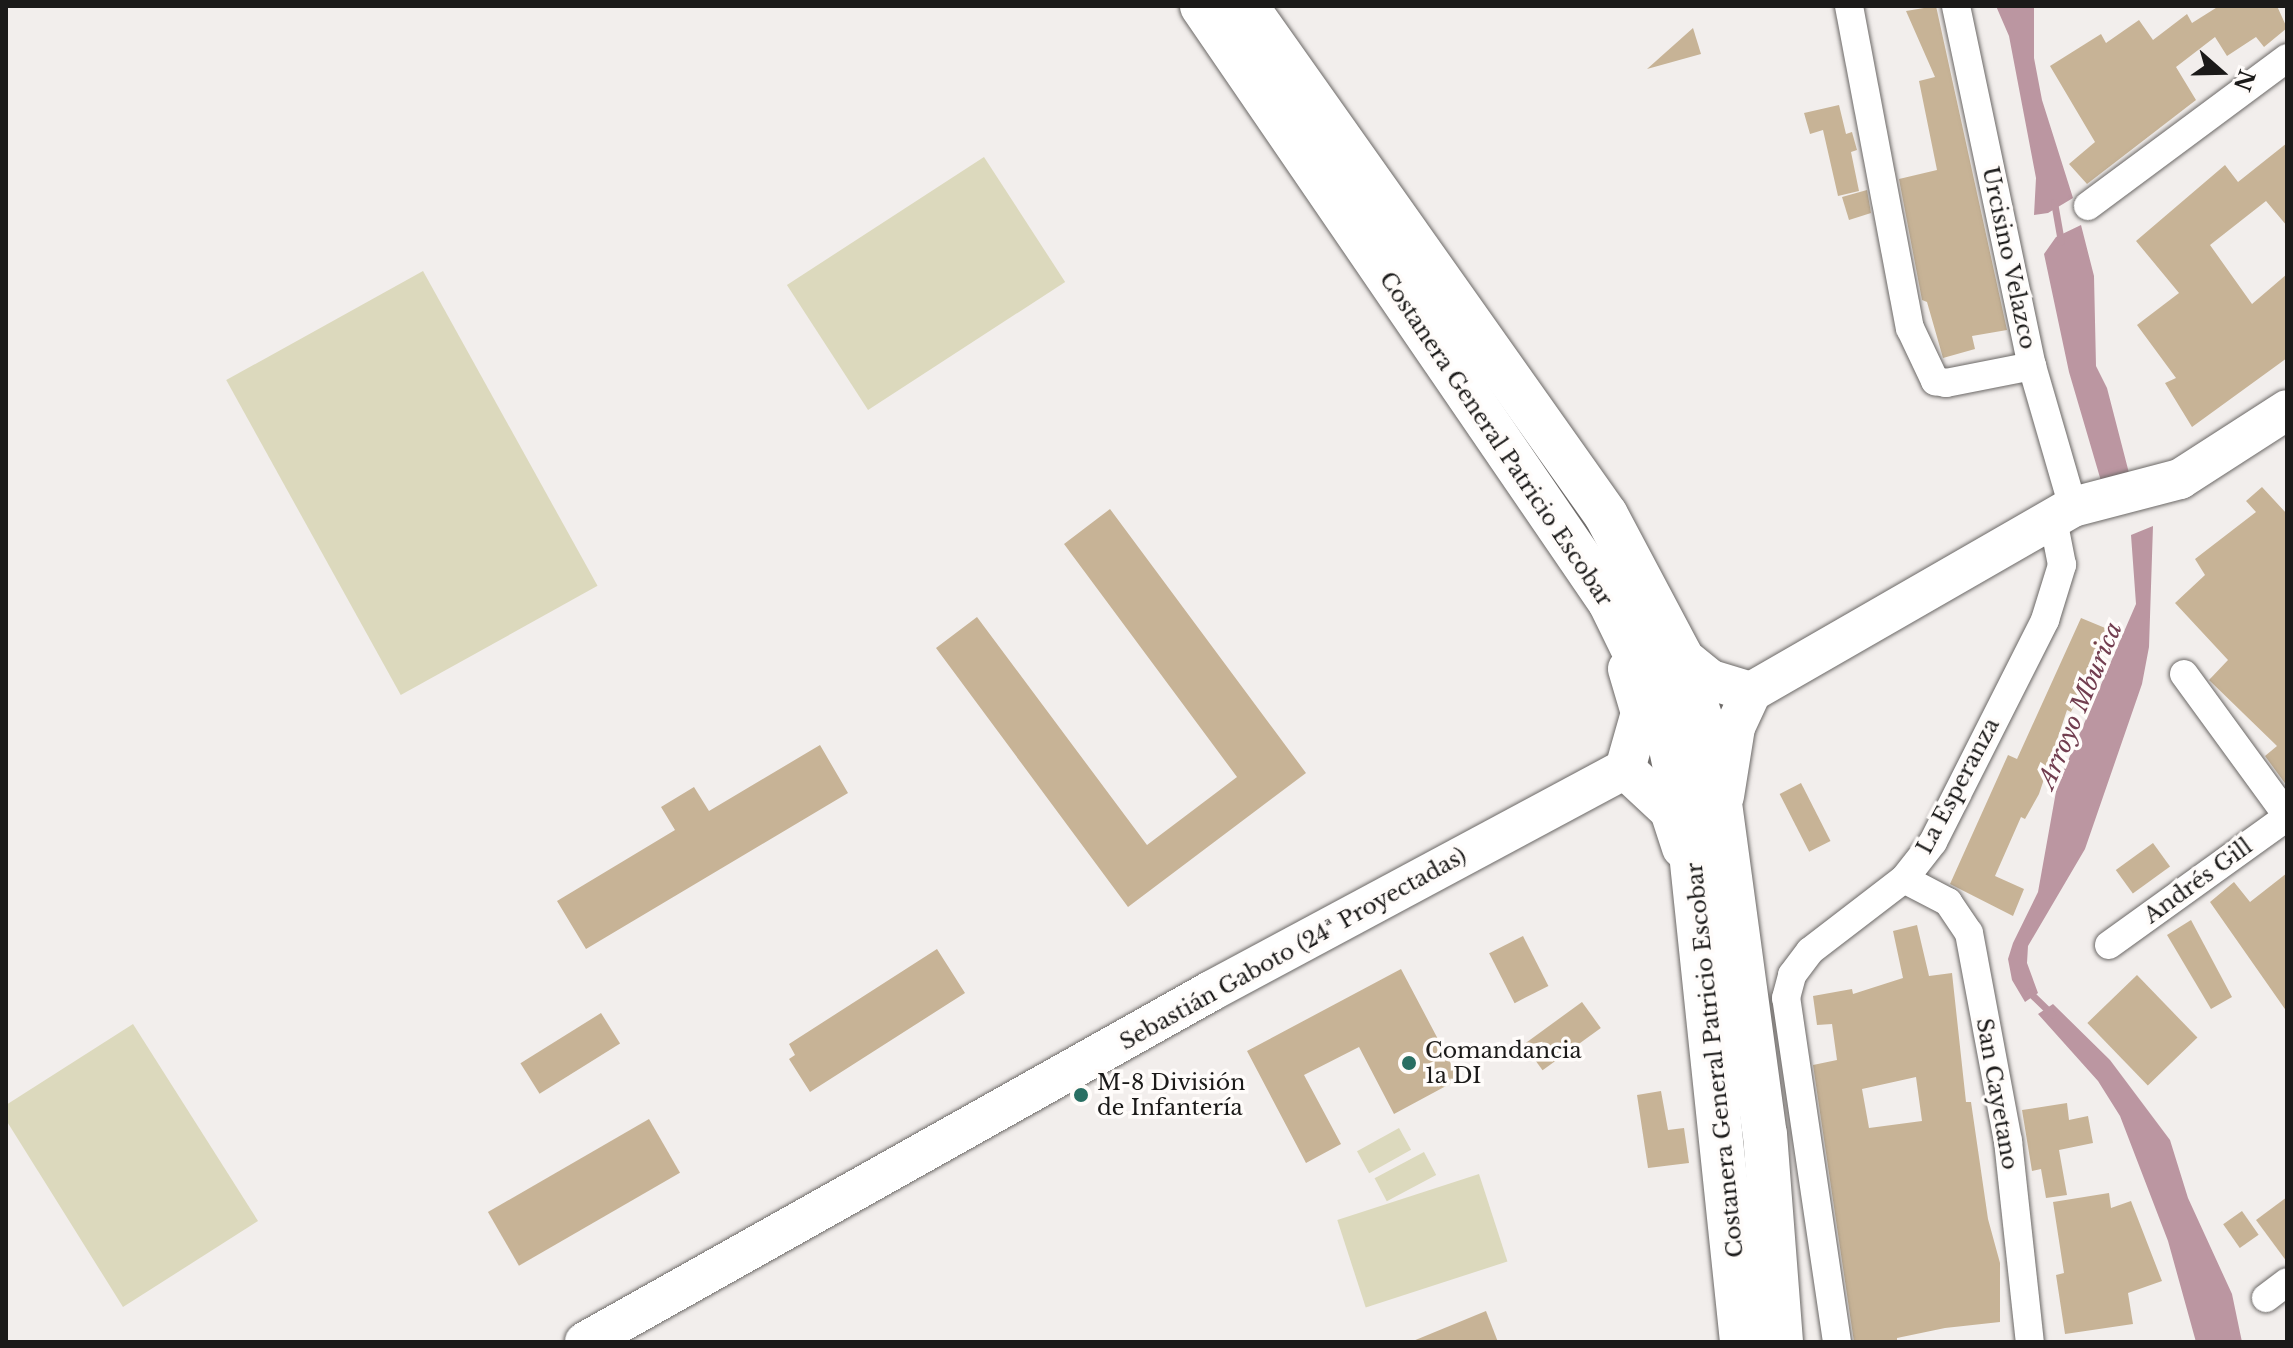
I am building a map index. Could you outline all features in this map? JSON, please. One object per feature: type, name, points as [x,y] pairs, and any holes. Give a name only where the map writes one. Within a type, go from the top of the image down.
[{"type":"highway","name":"Costanera General Patricio Escobar","points":[[1202,6],[1610,602],[1651,686],[1670,744],[1694,876],[1742,1342]]},
{"type":"highway","name":"Costanera General Patricio Escobar","points":[[1246,6],[1606,515],[1680,655],[1714,759],[1765,1134],[1781,1342]]},
{"type":"street","points":[[1849,6],[1910,328],[1935,381],[1946,383],[2032,366]]},
{"type":"street","name":"Urcisino Velazco","points":[[1956,6],[2063,513]]},
{"type":"street","points":[[2088,206],[2287,58]]},
{"type":"street","points":[[1722,818],[1735,727],[1751,692],[2063,513],[2180,479],[2287,410]]},
{"type":"street","name":"La Esperanza","points":[[1837,1342],[1786,998],[1792,975],[1810,951],[1904,879],[1933,842],[2045,620],[2062,565],[2063,513]]},
{"type":"street","points":[[1610,602],[1641,713],[1625,769],[1670,811],[1694,876]]},
{"type":"street","points":[[1680,655],[1711,680],[1751,692]]},
{"type":"street","points":[[2184,674],[2287,816]]},
{"type":"street","name":"Sebastián Gaboto (24ª Proyectadas)","points":[[585,1342],[1211,991],[1625,769]]},
{"type":"street","name":"Andrés Gill","points":[[2109,945],[2287,816]]},
{"type":"street","name":"San Cayetano","points":[[1904,879],[1948,902],[1969,933],[2008,1141],[2030,1342]]},
{"type":"shaded area","points":[[1996,6],[2034,6],[2034,58],[2042,100],[2073,198],[2048,213],[2034,215],[2036,178],[2009,36]]},
{"type":"shaded area","points":[[984,157],[1065,282],[868,410],[787,285]]},
{"type":"shaded area","points":[[2081,225],[2094,276],[2096,366],[2107,388],[2129,473],[2101,481],[2069,372],[2044,254],[2056,237]]},
{"type":"shaded area","points":[[423,271],[598,586],[401,695],[226,380]]},
{"type":"shaded area","points":[[2153,526],[2149,647],[2142,684],[2085,849],[2028,946],[2027,963],[2038,993],[2025,1002],[2012,980],[2008,959],[2038,892],[2057,786],[2136,604],[2131,535]]},
{"type":"shaded area","points":[[2053,1004],[2110,1060],[2170,1140],[2188,1198],[2232,1294],[2242,1342],[2196,1342],[2168,1241],[2120,1116],[2098,1081],[2038,1014]]},
{"type":"shaded area","points":[[133,1024],[258,1221],[123,1307],[6,1120],[6,1105]]},
{"type":"shaded area","points":[[1399,1128],[1411,1150],[1369,1173],[1357,1151]]},
{"type":"shaded area","points":[[1424,1152],[1436,1175],[1387,1201],[1375,1178]]},
{"type":"shaded area","points":[[1479,1174],[1507,1261],[1366,1308],[1337,1220]]},
{"type":"building","points":[[1936,6],[2007,330],[1972,336],[1975,349],[1943,358],[1927,302],[1922,300],[1899,179],[1937,170],[1919,81],[1935,77],[1906,11]]},
{"type":"building","points":[[2219,6],[2277,6],[2287,28],[2264,47],[2256,37],[2227,56],[2215,37],[2176,67],[2196,100],[2087,184],[2069,164],[2095,142],[2050,66],[2101,34],[2106,43],[2139,20],[2153,40],[2187,14],[2192,23]]},
{"type":"building","points":[[1693,28],[1701,54],[1647,69]]},
{"type":"building","points":[[1839,105],[1846,134],[1852,132],[1857,150],[1851,152],[1859,191],[1838,196],[1823,130],[1810,134],[1804,113]]},
{"type":"building","points":[[2287,143],[2287,226],[2266,201],[2210,245],[2252,304],[2287,274],[2287,358],[2192,427],[2165,383],[2176,378],[2137,325],[2179,293],[2136,241],[2225,165],[2238,182]]},
{"type":"building","points":[[1867,190],[1871,213],[1849,220],[1842,197]]},
{"type":"building","points":[[2262,487],[2287,514],[2287,786],[2265,756],[2277,746],[2209,680],[2228,660],[2175,603],[2205,575],[2195,559],[2256,512],[2246,501]]},
{"type":"building","points":[[1110,509],[1306,773],[1128,907],[936,648],[977,617],[1147,845],[1237,777],[1064,544]]},
{"type":"building","points":[[2081,618],[2110,630],[2071,712],[2067,710],[2039,794],[2025,819],[2021,817],[1995,876],[2024,889],[2013,916],[1950,884],[2008,755],[2017,759]]},
{"type":"building","points":[[820,745],[848,793],[586,949],[557,901],[675,830],[661,807],[694,787],[709,811]]},
{"type":"building","points":[[1801,783],[1831,841],[1809,852],[1780,794]]},
{"type":"building","points":[[2153,843],[2170,866],[2133,893],[2116,870]]},
{"type":"building","points":[[2287,873],[2287,1012],[2210,902],[2234,882],[2250,902]]},
{"type":"building","points":[[2191,920],[2232,997],[2211,1009],[2167,935]]},
{"type":"building","points":[[1917,925],[1929,976],[1952,973],[1966,1102],[1971,1102],[1988,1219],[2000,1263],[2000,1322],[1945,1328],[1897,1338],[1897,1342],[1854,1342],[1813,1065],[1837,1060],[1832,1024],[1817,1025],[1813,996],[1852,989],[1853,994],[1903,978],[1893,931]],"holes":[[[1916,1077],[1922,1121],[1869,1128],[1862,1089]]]},
{"type":"building","points":[[1523,936],[1548,986],[1515,1003],[1489,953]]},
{"type":"building","points":[[937,949],[965,993],[810,1092],[789,1059],[795,1055],[789,1044]]},
{"type":"building","name":"Comandancia 1a DI","points":[[1401,969],[1459,1079],[1394,1114],[1359,1047],[1304,1075],[1341,1144],[1306,1163],[1247,1051]]},
{"type":"building","points":[[2137,975],[2197,1038],[2148,1086],[2087,1023]]},
{"type":"building","points":[[1582,1002],[1601,1028],[1543,1070],[1524,1044]]},
{"type":"building","points":[[601,1013],[620,1044],[540,1094],[520,1063]]},
{"type":"building","points":[[1661,1091],[1668,1130],[1684,1128],[1689,1163],[1648,1168],[1637,1095]]},
{"type":"building","points":[[2067,1103],[2069,1120],[2088,1116],[2093,1143],[2059,1150],[2067,1195],[2046,1198],[2041,1169],[2032,1171],[2022,1110]]},
{"type":"building","points":[[649,1119],[680,1173],[519,1266],[488,1212]]},
{"type":"building","points":[[2109,1193],[2111,1208],[2131,1201],[2162,1281],[2128,1293],[2133,1324],[2065,1334],[2056,1275],[2064,1273],[2053,1202]]},
{"type":"building","points":[[2287,1197],[2287,1262],[2256,1220]]},
{"type":"building","points":[[2242,1211],[2259,1235],[2240,1248],[2223,1224]]},
{"type":"building","points":[[1486,1311],[1498,1342],[1413,1342],[1413,1341]]},
{"type":"waterway","name":"Arroyo Mburica","points":[[2054,202],[2061,241]]},
{"type":"waterway","name":"Arroyo Mburica","points":[[2029,992],[2052,1014]]},
{"type":"place","name":"Comandancia 1a DI","points":[[1409,1063]]},
{"type":"place","name":"M-8 División de Infantería","points":[[1081,1095]]}]
